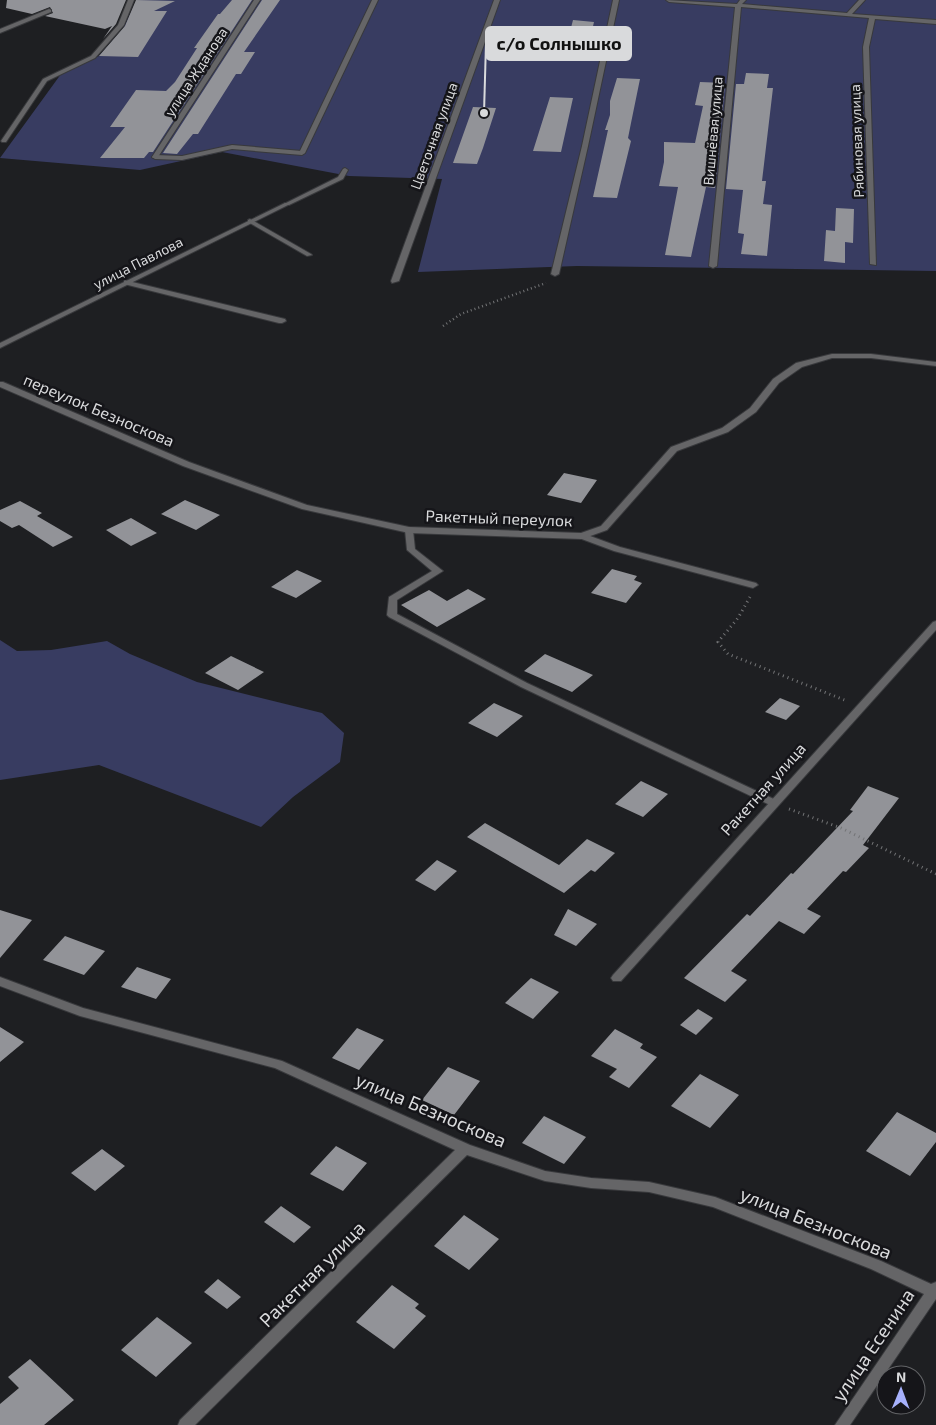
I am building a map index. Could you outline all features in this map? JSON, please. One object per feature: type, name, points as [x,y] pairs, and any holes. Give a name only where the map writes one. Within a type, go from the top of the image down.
[{"type":"street","points":[[4,141],[45,80],[93,57],[121,25],[131,0]]},
{"type":"street","name":"улица Жданова","points":[[257,0],[155,157],[182,158],[232,147],[302,153],[375,0]]},
{"type":"street","name":"Цветочная улица","points":[[395,281],[497,0]]},
{"type":"street","points":[[555,274],[586,146],[616,0]]},
{"type":"street","points":[[669,0],[936,22]]},
{"type":"street","points":[[738,6],[743,0]]},
{"type":"street","points":[[848,16],[862,0]]},
{"type":"street","name":"Вишнёвая улица","points":[[713,266],[738,6]]},
{"type":"street","points":[[0,30],[49,11]]},
{"type":"street","name":"Рябиновая улица","points":[[872,18],[866,47],[874,264]]},
{"type":"street","name":"улица Павлова","points":[[0,346],[250,221],[341,178],[345,170]]},
{"type":"street","points":[[250,221],[309,255]]},
{"type":"street","points":[[127,282],[282,322]]},
{"type":"street","name":"Ракетный переулок","points":[[186,464],[305,507],[409,530],[582,536],[604,528],[674,449],[725,430],[753,410],[776,381],[799,365],[832,356],[871,356],[935,363]]},
{"type":"street","name":"переулок Безноскова","points":[[0,384],[186,464]]},
{"type":"street","points":[[409,530],[412,550],[438,572],[392,599],[392,615],[524,685],[774,803]]},
{"type":"street","points":[[582,536],[626,551],[753,585]]},
{"type":"street","name":"Ракетная улица","points":[[617,978],[936,624]]},
{"type":"street","name":"улица Безноскова","points":[[0,981],[80,1012],[278,1064],[465,1149],[545,1176],[591,1183],[648,1187],[715,1202],[935,1290]]},
{"type":"street","name":"Ракетная улица","points":[[185,1425],[465,1149]]},
{"type":"street","name":"улица Есенина","points":[[842,1425],[935,1290]]},
{"type":"path","points":[[442,326],[461,314],[544,285],[555,274]]},
{"type":"path","points":[[753,585],[749,602],[718,642],[728,654],[861,707]]},
{"type":"path","points":[[774,803],[841,828],[936,874]]},
{"type":"shaded area","points":[[137,0],[936,0],[936,271],[577,266],[418,272],[442,179],[349,176],[222,152],[140,170],[0,158],[61,74],[99,56],[123,29]]},
{"type":"shaded area","points":[[0,640],[17,651],[51,650],[107,641],[130,654],[197,682],[322,713],[344,733],[340,762],[293,797],[261,827],[99,765],[0,780]]},
{"type":"building","points":[[7,0],[126,0],[116,24],[103,39],[112,26],[105,29],[45,16],[53,13],[50,7],[32,14],[6,8]]},
{"type":"building","points":[[136,0],[175,1],[154,11],[167,11],[138,57],[99,56],[125,26]]},
{"type":"building","points":[[232,0],[252,0],[153,152],[149,152],[144,158],[100,158],[125,127],[110,127],[136,90],[166,91],[175,82],[197,48],[194,48],[218,14]]},
{"type":"building","points":[[262,0],[280,0],[244,52],[255,52],[241,74],[236,74],[198,134],[193,134],[177,154],[163,153]]},
{"type":"building","points":[[573,20],[594,22],[586,56],[564,55]]},
{"type":"building","points":[[746,73],[769,74],[767,88],[773,88],[762,181],[766,181],[763,204],[772,205],[767,256],[741,254],[744,234],[738,233],[743,190],[726,189],[736,84],[744,84]]},
{"type":"building","points":[[617,78],[640,79],[628,138],[631,141],[617,198],[593,197],[608,130],[605,130],[610,115],[610,101]]},
{"type":"building","points":[[700,82],[725,83],[715,188],[706,187],[691,257],[665,255],[678,187],[659,186],[664,162],[664,142],[695,143],[703,106],[695,105]]},
{"type":"building","points":[[550,97],[573,98],[561,152],[533,151]]},
{"type":"building","points":[[473,107],[496,108],[483,148],[477,164],[453,163]]},
{"type":"building","points":[[836,208],[854,209],[853,243],[845,242],[845,263],[824,261],[826,230],[835,231]]},
{"type":"building","points":[[564,473],[597,480],[581,503],[547,495]]},
{"type":"building","points":[[185,500],[220,515],[196,530],[161,514]]},
{"type":"building","points":[[20,501],[42,513],[37,516],[73,537],[53,547],[19,525],[12,528],[0,521],[0,510]]},
{"type":"building","points":[[131,518],[157,533],[131,546],[106,530]]},
{"type":"building","points":[[612,569],[637,576],[634,580],[642,583],[626,603],[591,593]]},
{"type":"building","points":[[297,570],[322,581],[296,598],[271,587]]},
{"type":"building","points":[[468,589],[486,599],[437,627],[401,605],[429,590],[447,601]]},
{"type":"building","points":[[545,654],[593,675],[572,692],[524,671]]},
{"type":"building","points":[[231,656],[264,672],[238,690],[205,673]]},
{"type":"building","points":[[780,698],[800,706],[786,720],[765,712]]},
{"type":"building","points":[[494,703],[523,716],[497,737],[468,723]]},
{"type":"building","points":[[641,781],[668,794],[643,817],[615,804]]},
{"type":"building","points":[[868,786],[899,798],[863,845],[869,848],[846,872],[843,871],[807,909],[821,916],[804,934],[779,921],[731,971],[747,980],[725,1002],[684,978],[747,914],[750,916],[791,873],[793,874],[853,811],[850,810]]},
{"type":"building","points":[[485,823],[559,865],[587,839],[615,853],[595,872],[591,870],[564,893],[467,837]]},
{"type":"building","points":[[437,860],[457,871],[435,891],[415,880]]},
{"type":"building","points":[[568,909],[597,924],[576,946],[554,935]]},
{"type":"building","points":[[0,910],[32,920],[0,958]]},
{"type":"building","points":[[65,936],[105,951],[84,975],[43,960]]},
{"type":"building","points":[[137,967],[171,979],[156,999],[121,987]]},
{"type":"building","points":[[531,978],[559,992],[533,1019],[505,1003]]},
{"type":"building","points":[[698,1009],[713,1018],[696,1035],[680,1025]]},
{"type":"building","points":[[0,1027],[24,1042],[0,1062]]},
{"type":"building","points":[[357,1028],[384,1040],[359,1070],[332,1058]]},
{"type":"building","points":[[615,1029],[643,1044],[640,1048],[657,1057],[629,1088],[609,1077],[617,1069],[591,1056]]},
{"type":"building","points":[[448,1067],[480,1081],[454,1115],[422,1100]]},
{"type":"building","points":[[700,1074],[739,1095],[710,1128],[671,1106]]},
{"type":"building","points":[[897,1112],[936,1133],[936,1142],[910,1176],[866,1151]]},
{"type":"building","points":[[544,1116],[586,1137],[564,1164],[522,1143]]},
{"type":"building","points":[[336,1146],[367,1163],[343,1191],[310,1174]]},
{"type":"building","points":[[102,1149],[125,1166],[95,1191],[71,1173]]},
{"type":"building","points":[[281,1206],[311,1227],[294,1243],[264,1222]]},
{"type":"building","points":[[464,1215],[499,1239],[469,1270],[434,1246]]},
{"type":"building","points":[[218,1279],[241,1297],[227,1309],[204,1292]]},
{"type":"building","points":[[392,1285],[419,1304],[415,1308],[426,1316],[394,1349],[356,1322]]},
{"type":"building","points":[[157,1317],[192,1343],[156,1377],[121,1350]]},
{"type":"building","points":[[30,1359],[74,1400],[44,1425],[0,1425],[0,1404],[19,1388],[8,1377]]},
{"type":"place","name":"с/о Солнышко","points":[[484,113]]}]
